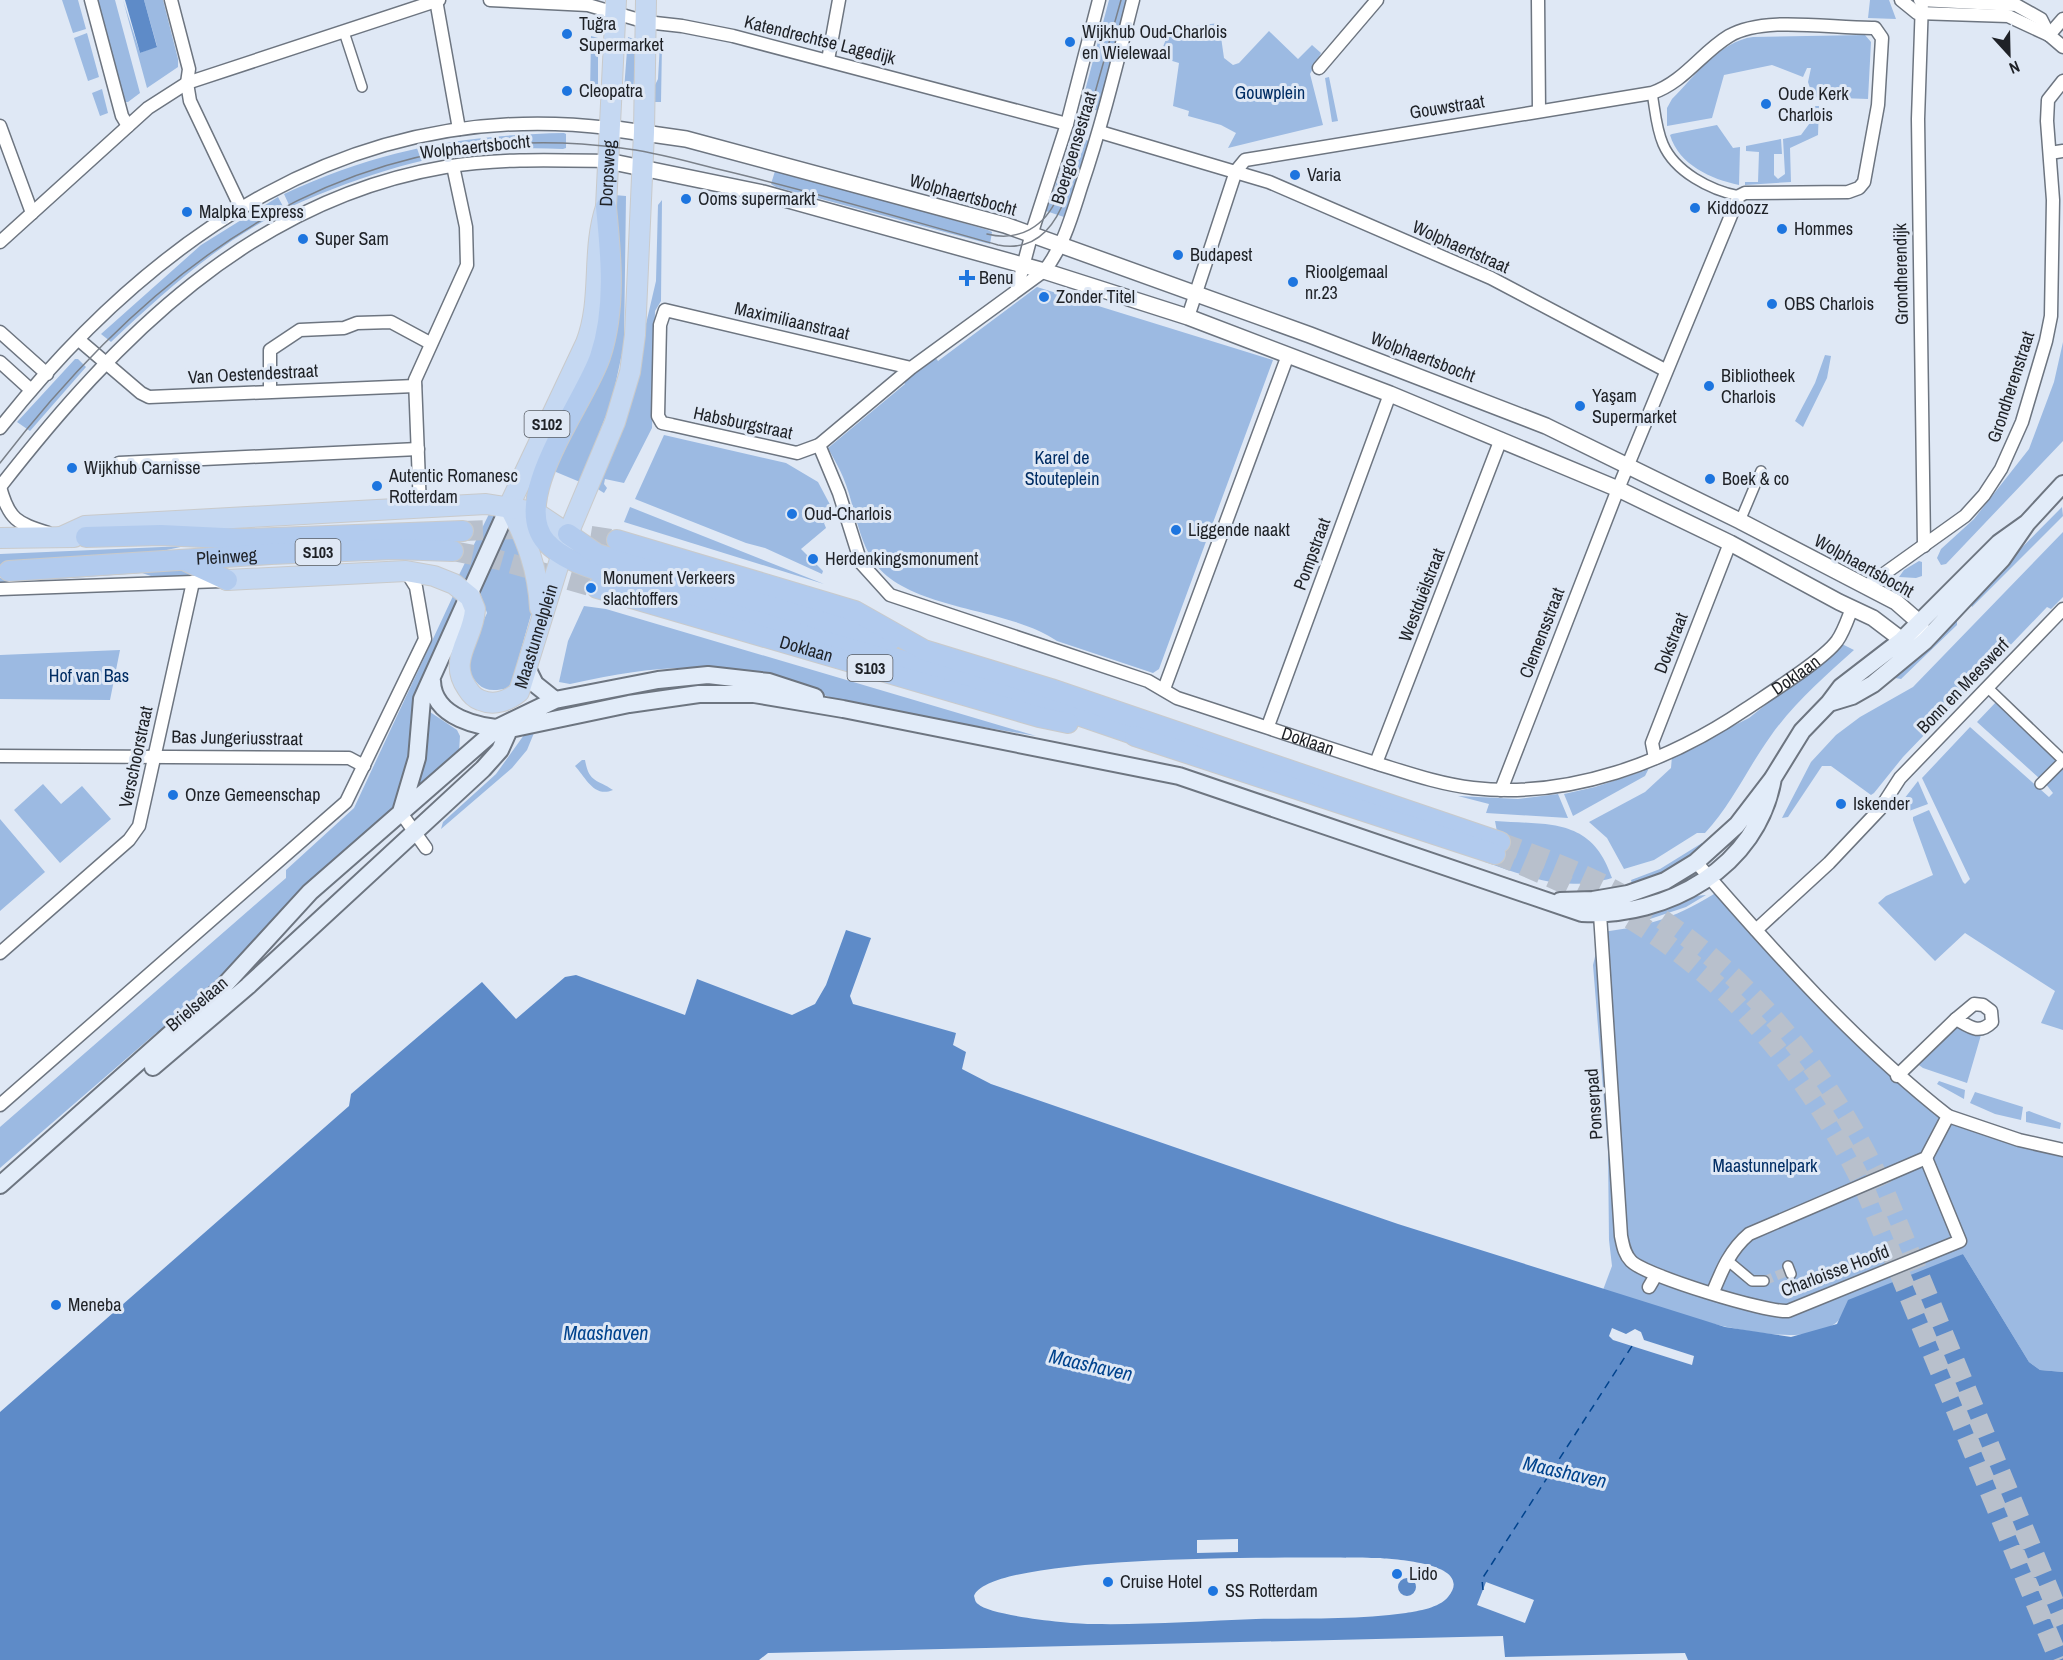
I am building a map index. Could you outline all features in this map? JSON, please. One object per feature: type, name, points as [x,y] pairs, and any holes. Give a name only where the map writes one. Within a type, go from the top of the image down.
[{"type":"highway","points":[[606,207],[610,251],[607,329],[599,360],[538,486],[535,512],[538,529],[546,542],[562,555],[615,576],[1016,694],[1145,738]]},
{"type":"highway","name":"Pleinweg","points":[[86,537],[161,535],[244,539],[463,531]]},
{"type":"highway","points":[[567,534],[597,554],[924,650]]},
{"type":"highway","name":"Doklaan","points":[[597,588],[1039,717],[1145,738],[1497,848],[1051,689],[924,650],[855,611],[617,540]]},
{"type":"highway","name":"Pleinweg","points":[[4,571],[183,559],[394,549],[453,551]]},
{"type":"highway","points":[[183,559],[227,580]]},
{"type":"main road","name":"Dorpsweg","points":[[635,335],[644,132],[646,0]]},
{"type":"main road","name":"Dorpsweg","points":[[586,343],[594,309],[598,231],[606,207],[615,6]]},
{"type":"main road","name":"Maastunnelplein","points":[[586,343],[509,506],[470,597],[475,614],[459,663],[464,683],[472,695],[488,702],[500,702],[519,693],[567,534],[615,422],[630,372],[635,335]]},
{"type":"main road","name":"Doklaan","points":[[1830,703],[1852,696],[1873,684],[1925,641],[2002,560],[2027,523],[2063,484]]},
{"type":"main road","points":[[420,508],[486,504],[509,506],[535,512],[567,534]]},
{"type":"main road","points":[[509,506],[534,560],[539,581],[541,625]]},
{"type":"main road","name":"Pleinweg","points":[[61,537],[86,526],[420,508]]},
{"type":"main road","name":"Doklaan","points":[[1550,900],[1620,897],[1659,883],[1696,862],[1737,825],[1773,778],[1802,731],[1830,703],[1840,687],[1902,640],[1999,543],[2027,523]]},
{"type":"main road","name":"Pleinweg","points":[[0,538],[86,537]]},
{"type":"main road","points":[[400,813],[417,758],[422,699],[470,597],[449,582],[406,572]]},
{"type":"main road","name":"Pleinweg","points":[[227,580],[406,572]]},
{"type":"main road","points":[[527,668],[532,681],[555,700]]},
{"type":"main road","name":"Doklaan","points":[[507,725],[555,700],[658,680],[729,675],[781,685],[843,709]]},
{"type":"main road","points":[[432,681],[436,701],[455,717],[473,740],[471,753]]},
{"type":"main road","name":"Brielselaan","points":[[0,1199],[248,986],[488,764],[500,750],[519,693]]},
{"type":"main road","name":"Doklaan","points":[[455,717],[507,725],[699,694],[753,694],[843,709],[1179,776],[1374,840],[1477,878],[1550,900],[1573,911],[1600,914],[1623,913],[1667,902],[1710,878],[1736,852],[1756,825],[1770,796],[1773,778]]},
{"type":"main road","name":"Brielselaan","points":[[0,1185],[222,988],[310,892],[400,813],[507,725]]},
{"type":"street","points":[[90,0],[122,116],[128,126]]},
{"type":"street","points":[[171,0],[189,69],[187,83],[190,101],[240,206]]},
{"type":"street","points":[[0,242],[148,108],[187,83],[437,0],[459,129]]},
{"type":"street","name":"Katendrechtse Lagedijk","points":[[490,0],[588,2],[615,6],[646,22],[688,27],[828,60],[1066,124]]},
{"type":"street","points":[[828,60],[839,0]]},
{"type":"street","name":"Boergoensestraat","points":[[1017,289],[1031,235],[1066,124],[1099,0]]},
{"type":"street","name":"Boergoensestraat","points":[[819,445],[911,368],[1044,271],[1069,223],[1101,132],[1133,0]]},
{"type":"street","points":[[1319,68],[1377,0]]},
{"type":"street","points":[[1538,0],[1539,110]]},
{"type":"street","points":[[1901,0],[1912,12],[1921,5],[1996,2],[2016,5],[2041,20],[2049,35],[2063,48]]},
{"type":"street","name":"Grondherendijk","points":[[1921,5],[1918,72],[1920,407],[1924,546]]},
{"type":"street","points":[[2049,35],[2063,19]]},
{"type":"street","name":"Gouwstraat","points":[[1236,171],[1245,160],[1652,93],[1669,87],[1721,42],[1747,27],[1784,25],[1875,28],[1880,32],[1882,38],[1878,105],[1865,177],[1859,188],[1848,192],[1742,195]]},
{"type":"street","points":[[344,32],[362,87]]},
{"type":"street","name":"Grondherenstraat","points":[[1867,586],[1965,516],[1984,495],[2001,469],[2025,414],[2046,341],[2057,313],[2048,100],[2063,81]]},
{"type":"street","points":[[1629,466],[1665,370],[1742,195],[1695,178],[1672,159],[1662,142],[1652,93]]},
{"type":"street","name":"Wolphaertsbocht","points":[[0,428],[31,390],[142,279],[191,240],[240,206],[341,158],[409,139],[459,129],[554,123],[609,128],[686,139],[1005,225],[1058,246],[1310,334],[1546,426],[1740,520],[1867,586],[1904,608],[1920,623],[1925,641]]},
{"type":"street","points":[[0,126],[32,213]]},
{"type":"street","points":[[1101,132],[1236,171],[1188,317]]},
{"type":"street","points":[[2050,153],[2063,151]]},
{"type":"street","name":"Wolphaertsbocht","points":[[0,487],[65,404],[104,363],[183,290],[213,267],[270,230],[308,210],[359,190],[416,173],[453,166],[550,159],[608,161],[763,193],[1044,271],[1188,317],[1390,394],[1618,489],[1730,543],[1885,625],[1902,640]]},
{"type":"street","points":[[420,508],[416,375],[467,265],[468,240],[453,166]]},
{"type":"street","name":"Wolphaertstraat","points":[[1236,171],[1269,182],[1491,278],[1665,370]]},
{"type":"street","name":"Maximiliaanstraat","points":[[659,420],[660,325],[665,310],[911,368]]},
{"type":"street","points":[[270,390],[270,350],[300,330],[390,322],[430,343]]},
{"type":"street","points":[[0,332],[47,374]]},
{"type":"street","points":[[79,340],[104,363]]},
{"type":"street","points":[[1164,689],[1288,355]]},
{"type":"street","points":[[0,362],[31,390]]},
{"type":"street","name":"Van Oestendestraat","points":[[104,363],[149,397],[270,390],[415,386]]},
{"type":"street","name":"Pompstraat","points":[[1268,726],[1390,394]]},
{"type":"street","name":"Habsburgstraat","points":[[659,420],[672,426],[797,453],[819,445]]},
{"type":"street","name":"Westduëlstraat","points":[[1376,763],[1502,439]]},
{"type":"street","name":"Doklaan","points":[[819,445],[839,493],[861,563],[890,595],[1052,647],[1148,681],[1177,698],[1440,782],[1501,790],[1580,782],[1655,758],[1713,730],[1812,662],[1838,640],[1846,605]]},
{"type":"street","points":[[119,463],[418,449]]},
{"type":"street","name":"Clemensstraat","points":[[1501,790],[1629,466]]},
{"type":"street","points":[[1740,520],[1761,471]]},
{"type":"street","name":"Pleinweg","points":[[0,487],[9,512],[16,521],[61,537]]},
{"type":"street","name":"Dokstraat","points":[[1655,758],[1652,743],[1730,543]]},
{"type":"street","points":[[0,1105],[342,808],[425,639],[416,587],[406,572]]},
{"type":"street","name":"Pleinweg","points":[[0,589],[227,580]]},
{"type":"street","points":[[1846,605],[1852,580]]},
{"type":"street","name":"Verschoorstraat","points":[[0,953],[129,840],[142,819],[193,582]]},
{"type":"street","name":"Bonn en Meeswerf","points":[[1756,930],[1829,863],[1880,809],[1892,790],[2063,609]]},
{"type":"street","points":[[1902,640],[1925,641]]},
{"type":"street","points":[[1987,687],[2063,761],[2040,784]]},
{"type":"street","name":"Bas Jungeriusstraat","points":[[0,756],[155,755],[349,758],[364,766]]},
{"type":"street","points":[[400,813],[426,848]]},
{"type":"street","points":[[1696,862],[1756,930],[1897,1076],[1948,1116],[2019,1140],[2063,1150]]},
{"type":"street","name":"Ponserpad","points":[[1600,914],[1621,1236],[1625,1251],[1633,1263],[1656,1275],[1713,1292]]},
{"type":"street","points":[[1897,1076],[1956,1019]]},
{"type":"street","points":[[1713,1292],[1727,1260],[1738,1243],[1758,1228],[1926,1158],[1948,1116]]},
{"type":"street","name":"Charloisse Hoofd","points":[[1713,1292],[1751,1306],[1788,1311],[1960,1241],[1926,1158]]},
{"type":"street","points":[[1727,1260],[1752,1281],[1764,1281]]},
{"type":"street","points":[[1649,1287],[1656,1275]]},
{"type":"green space","points":[[62,0],[78,0],[86,29],[73,33]]},
{"type":"green space","points":[[94,0],[115,0],[140,93],[128,102],[122,102]]},
{"type":"green space","points":[[123,0],[140,53],[157,46],[144,0],[163,0],[178,67],[147,88]]},
{"type":"green space","points":[[1109,0],[1127,0],[1099,111],[1081,106]]},
{"type":"green space","points":[[1870,0],[1889,0],[1896,19],[1868,18]]},
{"type":"green space","name":"Gouwplein","points":[[1219,23],[1224,58],[1233,65],[1239,63],[1269,31],[1298,59],[1312,45],[1321,53],[1310,74],[1323,125],[1228,148],[1236,133],[1221,125],[1188,116],[1189,111],[1173,106],[1179,63],[1159,57],[1170,29]]},
{"type":"green space","points":[[87,33],[99,77],[88,81],[74,38]]},
{"type":"green space","points":[[1865,35],[1871,42],[1868,99],[1813,97],[1808,82],[1811,68],[1807,68],[1803,77],[1772,65],[1724,75],[1712,118],[1667,126],[1667,108],[1672,99],[1708,61],[1730,45],[1753,37]]},
{"type":"green space","points":[[591,36],[598,38],[598,94],[590,96]]},
{"type":"green space","points":[[628,37],[637,40],[633,93],[624,92]]},
{"type":"green space","points":[[660,43],[662,44],[661,102],[652,102],[652,91],[658,79]]},
{"type":"green space","points":[[1329,77],[1338,121],[1332,122],[1325,78]]},
{"type":"green space","points":[[102,89],[108,113],[100,116],[92,93]]},
{"type":"green space","points":[[1813,106],[1819,106],[1818,135],[1790,148],[1791,182],[1745,185],[1745,182],[1758,182],[1759,152],[1746,151],[1746,146],[1781,139],[1782,154],[1774,154],[1774,175],[1778,179],[1785,174],[1783,139],[1801,135],[1815,116]]},
{"type":"green space","points":[[1717,125],[1733,148],[1740,147],[1739,185],[1718,179],[1697,169],[1681,155],[1670,135]]},
{"type":"green space","points":[[566,134],[566,148],[563,149],[490,150],[423,161],[358,180],[290,207],[284,194],[353,166],[421,148],[490,137]]},
{"type":"green space","points":[[1073,138],[1091,141],[1064,217],[1046,211]]},
{"type":"green space","points":[[775,171],[988,230],[992,232],[990,244],[776,187],[771,184]]},
{"type":"green space","points":[[614,195],[626,196],[624,344],[612,400],[580,482],[556,472],[555,468],[583,412]]},
{"type":"green space","points":[[278,197],[285,210],[237,237],[193,269],[111,342],[101,334],[201,245]]},
{"type":"green space","points":[[662,200],[661,301],[655,311],[652,428],[624,483],[605,479],[604,484],[607,488],[604,493],[596,488],[631,388],[656,281],[658,205]]},
{"type":"green space","name":"Karel de Stouteplein","points":[[1037,287],[1273,360],[1159,669],[1153,673],[1057,641],[1012,621],[931,599],[907,589],[887,576],[867,550],[843,477],[828,448],[905,384],[903,381],[935,357],[938,361]]},
{"type":"green space","points":[[2063,342],[2063,441],[1946,564],[1941,565],[1937,558],[1941,549],[1974,519],[2029,449],[2054,382]]},
{"type":"green space","points":[[1825,355],[1831,356],[1827,378],[1803,427],[1795,421],[1815,383]]},
{"type":"green space","points":[[75,359],[86,367],[30,431],[17,422]]},
{"type":"green space","points":[[664,435],[786,463],[818,482],[835,514],[824,523],[826,528],[801,549],[823,571],[822,574],[765,548],[746,543],[635,499]]},
{"type":"green space","points":[[630,507],[824,584],[624,522]]},
{"type":"green space","points":[[2062,507],[2063,516],[1972,607],[1971,599]]},
{"type":"green space","points":[[489,514],[496,515],[466,582],[458,577]]},
{"type":"green space","points":[[512,526],[518,537],[534,604],[512,681],[508,688],[493,690],[478,684],[466,666],[469,652],[487,613],[480,593],[506,531]]},
{"type":"green space","points":[[2063,532],[2063,597],[2051,609],[2047,607],[1903,757],[1874,793],[1871,795],[1831,766],[1822,766],[1788,817],[1782,818],[1811,762],[1836,735],[1860,717],[1913,687]]},
{"type":"green space","points":[[185,546],[153,553],[0,565],[0,554]]},
{"type":"green space","points":[[1919,561],[1922,562],[1922,576],[1899,577],[1904,570]]},
{"type":"green space","points":[[183,568],[202,577],[157,578],[142,573],[0,583],[0,578]]},
{"type":"green space","points":[[453,596],[458,601],[418,696],[410,736],[409,765],[395,804],[379,825],[238,959],[180,1020],[156,1033],[0,1168],[0,1127],[286,878],[286,870],[354,808]]},
{"type":"green space","points":[[584,606],[606,609],[1036,736],[854,705],[782,680],[726,670],[676,668],[625,673],[570,684],[559,682],[568,641]]},
{"type":"green space","points":[[1957,618],[1957,625],[1901,679],[1895,678]]},
{"type":"green space","points":[[1842,644],[1854,650],[1809,691],[1779,725],[1715,822],[1705,833],[1697,833],[1654,860],[1624,869],[1607,838],[1589,822],[1645,792],[1671,768],[1672,756],[1749,718]]},
{"type":"green space","name":"Hof van Bas","points":[[120,650],[110,700],[0,699],[0,655]]},
{"type":"green space","points":[[1997,701],[2057,759],[2043,778],[2039,778],[1977,722]]},
{"type":"green space","points":[[427,710],[457,730],[460,736],[459,752],[412,799]]},
{"type":"green space","points":[[1970,727],[2049,797],[2053,793],[2045,783],[2063,766],[2063,1030],[2041,1023],[2055,991],[1965,933],[1935,961],[1878,903],[1886,896],[1933,875],[1913,820],[1913,817],[1929,810],[1963,882],[1965,884],[1970,879],[1922,778]]},
{"type":"green space","points":[[532,730],[534,733],[527,750],[512,768],[441,829],[443,822],[496,774],[524,735]]},
{"type":"green space","points":[[585,760],[594,780],[613,790],[606,792],[591,786],[575,766]]},
{"type":"green space","points":[[1643,766],[1650,766],[1645,776],[1573,816],[1564,794],[1595,787],[1644,771]]},
{"type":"green space","points":[[1918,781],[1928,804],[1909,811],[1904,799]]},
{"type":"green space","points":[[43,784],[61,804],[82,786],[111,819],[60,863],[14,810]]},
{"type":"green space","points":[[1558,794],[1568,818],[1486,813],[1489,804],[1458,796],[1518,799]]},
{"type":"green space","points":[[0,819],[45,872],[0,911]]},
{"type":"green space","points":[[1495,821],[1550,825],[1580,834],[1593,844],[1603,858],[1612,878],[1578,884],[1563,883],[1533,878],[1485,862],[1497,849]]},
{"type":"green space","points":[[1702,843],[1706,848],[1692,858],[1633,889],[1631,880],[1660,869]]},
{"type":"green space","name":"Maastunnelpark","points":[[1720,890],[1756,930],[1948,1116],[2063,1150],[2063,1372],[2040,1370],[2029,1362],[1963,1254],[1843,1315],[1825,1329],[1798,1335],[1765,1333],[1729,1327],[1691,1318],[1603,1290],[1612,1266],[1609,1240],[1608,1151],[1593,965],[1601,932],[1634,927],[1663,919],[1691,907]]},
{"type":"green space","points":[[1706,895],[1686,907],[1641,922],[1639,914],[1660,912],[1695,896]]},
{"type":"green space","points":[[1957,1026],[1981,1035],[1967,1083],[1923,1068],[1916,1063]]},
{"type":"green space","points":[[1939,1081],[1965,1090],[1964,1099],[1937,1084]]},
{"type":"green space","points":[[1975,1092],[2023,1107],[2021,1120],[1995,1114],[1970,1103]]},
{"type":"green space","points":[[2029,1111],[2061,1123],[2060,1129],[2026,1122],[2026,1112]]},
{"type":"water","points":[[125,0],[144,0],[157,47],[140,53]]},
{"type":"water","name":"Maashaven","points":[[846,930],[871,938],[850,996],[853,1004],[956,1033],[953,1045],[966,1052],[962,1069],[991,1084],[1398,1224],[1725,1327],[1791,1337],[1837,1324],[1848,1300],[1963,1254],[2029,1362],[2040,1370],[2063,1372],[2063,1660],[1688,1660],[1685,1653],[1505,1657],[1503,1636],[768,1653],[759,1660],[0,1660],[0,1412],[349,1106],[351,1094],[482,982],[516,1019],[565,977],[576,975],[685,1015],[697,979],[792,1015],[815,1004],[826,985]],"holes":[[[1229,1558],[1377,1558],[1429,1565],[1442,1570],[1451,1577],[1454,1586],[1448,1597],[1439,1604],[1406,1613],[1369,1617],[1113,1624],[1068,1623],[1014,1616],[986,1608],[977,1603],[974,1596],[994,1581],[1036,1571],[1094,1564]]]},
{"type":"water","points":[[1403,1578],[1411,1578],[1416,1583],[1414,1594],[1403,1596],[1398,1591],[1398,1583]]},
{"type":"pier","points":[[1612,1328],[1626,1334],[1635,1329],[1641,1332],[1644,1340],[1694,1356],[1692,1365],[1613,1340],[1609,1336]]},
{"type":"pier","points":[[1238,1539],[1238,1552],[1197,1553],[1197,1540]]},
{"type":"pier","points":[[1486,1582],[1534,1600],[1525,1623],[1477,1605]]},
{"type":"ferry route","points":[[1483,1590],[1482,1579],[1632,1346]]},
{"type":"tunnel","points":[[463,531],[516,529]]},
{"type":"tunnel","points":[[561,531],[617,540]]},
{"type":"tunnel","points":[[453,551],[499,560],[597,588]]},
{"type":"tunnel","points":[[1500,842],[1595,880],[1667,923],[1707,953],[1744,987],[1778,1023],[1809,1062],[1863,1147],[1885,1192],[2063,1624]]},
{"type":"tunnel","points":[[1495,854],[1601,902],[1655,935],[1693,964],[1728,996],[1790,1066],[1842,1145],[1864,1187],[2059,1660]]},
{"type":"tunnel","points":[[1764,1281],[1790,1270]]},
{"type":"tram line","points":[[0,463],[60,390],[125,323],[194,265],[268,216],[347,179],[432,154],[523,143],[621,148],[674,158],[795,188],[998,245],[1023,245],[1033,241],[1042,235],[1056,218],[1066,196],[1121,0]]},
{"type":"tram line","points":[[987,234],[1010,236],[1030,230],[1046,216],[1058,196]]},
{"type":"place","name":"Tuğra Supermarket","points":[[567,34]]},
{"type":"place","name":"Wijkhub Oud-Charlois en Wielewaal","points":[[1070,42]]},
{"type":"place","name":"Cleopatra","points":[[567,91]]},
{"type":"place","name":"Oude Kerk Charlois","points":[[1766,104]]},
{"type":"place","name":"Varia","points":[[1295,175]]},
{"type":"place","name":"Ooms supermarkt","points":[[686,199]]},
{"type":"place","name":"Kiddoozz","points":[[1695,208]]},
{"type":"place","name":"Malpka Express","points":[[187,212]]},
{"type":"place","name":"Hommes","points":[[1782,229]]},
{"type":"place","name":"Super Sam","points":[[303,239]]},
{"type":"place","name":"Budapest","points":[[1178,255]]},
{"type":"place","name":"Benu","points":[[967,278]]},
{"type":"place","name":"Rioolgemaal nr.23","points":[[1293,282]]},
{"type":"place","name":"Zonder Titel","points":[[1044,297]]},
{"type":"place","name":"OBS Charlois","points":[[1772,304]]},
{"type":"place","name":"Bibliotheek Charlois","points":[[1709,386]]},
{"type":"place","name":"Yaşam Supermarket","points":[[1580,406]]},
{"type":"place","name":"Wijkhub Carnisse","points":[[72,468]]},
{"type":"place","name":"Boek & co","points":[[1710,479]]},
{"type":"place","name":"Autentic Romanesc Rotterdam","points":[[377,486]]},
{"type":"place","name":"Oud-Charlois","points":[[792,514]]},
{"type":"place","name":"Liggende naakt","points":[[1176,530]]},
{"type":"place","name":"Herdenkingsmonument","points":[[813,559]]},
{"type":"place","name":"Monument Verkeers slachtoffers","points":[[591,588]]},
{"type":"place","name":"Onze Gemeenschap","points":[[173,795]]},
{"type":"place","name":"Iskender","points":[[1841,804]]},
{"type":"place","name":"Meneba","points":[[56,1305]]},
{"type":"place","name":"Lido","points":[[1397,1574]]},
{"type":"place","name":"Cruise Hotel","points":[[1108,1582]]},
{"type":"place","name":"SS Rotterdam","points":[[1213,1591]]}]
